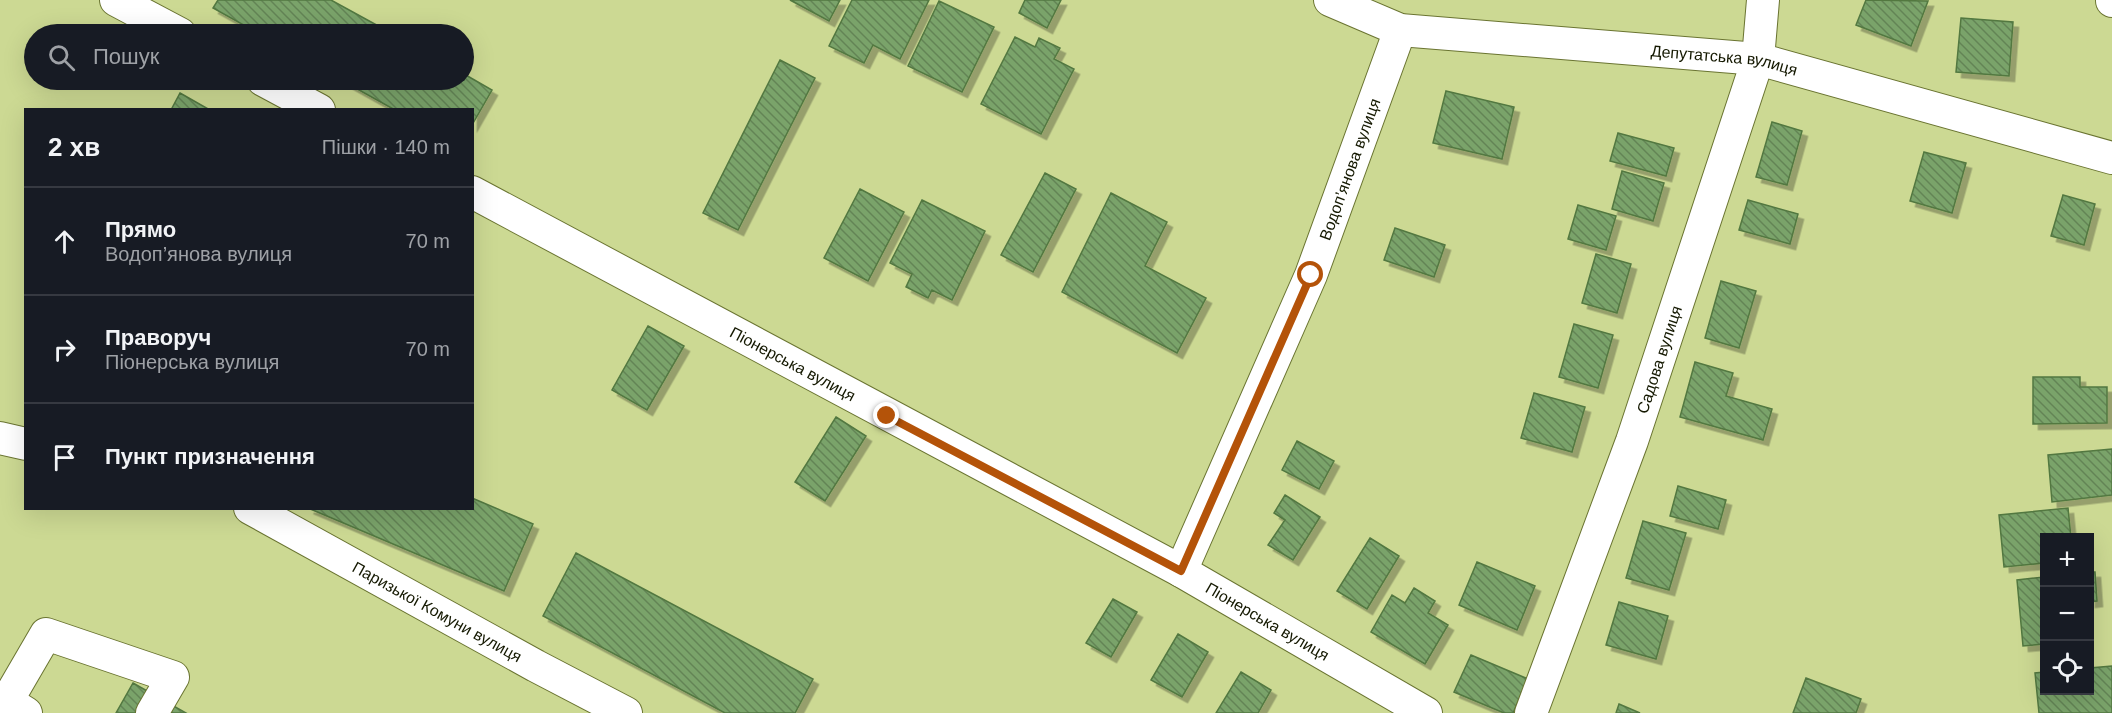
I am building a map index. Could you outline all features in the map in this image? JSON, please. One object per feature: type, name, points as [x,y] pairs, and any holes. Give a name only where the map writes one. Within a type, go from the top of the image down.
[{"type":"street","points":[[116,0],[161,24]]},
{"type":"street","name":"Депутатська вулиця","points":[[1330,0],[1400,30],[1758,59],[2112,158]]},
{"type":"street","name":"Садова вулиця","points":[[1531,713],[1632,441],[1758,59],[1763,0]]},
{"type":"street","name":"Водоп’янова вулиця","points":[[1181,571],[1311,275],[1400,30]]},
{"type":"street","points":[[282,90],[315,108]]},
{"type":"street","name":"Піонерська вулиця","points":[[474,193],[1181,571],[1426,713]]},
{"type":"street","points":[[0,438],[24,444]]},
{"type":"street","name":"Паризької Комуни вулиця","points":[[254,510],[536,666],[626,713]]},
{"type":"street","points":[[26,713],[7,701],[46,634],[172,677],[152,713]]},
{"type":"building","points":[[218,0],[331,0],[375,24],[242,24],[213,8]]},
{"type":"building","points":[[790,0],[840,0],[829,21]]},
{"type":"building","points":[[852,0],[929,0],[900,59],[873,45],[864,63],[829,46]]},
{"type":"building","points":[[1025,0],[1061,0],[1047,28],[1019,13]]},
{"type":"building","points":[[1866,0],[1928,1],[1911,46],[1856,25]]},
{"type":"building","points":[[939,1],[994,27],[962,92],[908,66]]},
{"type":"building","points":[[1961,18],[2013,22],[2009,76],[1956,72]]},
{"type":"building","points":[[1015,37],[1035,47],[1039,38],[1060,48],[1054,59],[1074,69],[1041,134],[981,104]]},
{"type":"building","points":[[780,60],[815,78],[738,230],[703,213]]},
{"type":"building","points":[[474,80],[492,90],[474,122],[474,108],[391,108],[359,90],[474,90]]},
{"type":"building","points":[[1446,91],[1514,107],[1502,159],[1433,143]]},
{"type":"building","points":[[180,93],[206,108],[172,108]]},
{"type":"building","points":[[1772,122],[1802,131],[1787,185],[1756,177]]},
{"type":"building","points":[[1618,133],[1674,148],[1666,176],[1610,161]]},
{"type":"building","points":[[1924,152],[1966,163],[1952,213],[1910,201]]},
{"type":"building","points":[[1622,171],[1664,183],[1653,221],[1612,209]]},
{"type":"building","points":[[1045,173],[1076,189],[1033,272],[1001,255]]},
{"type":"building","points":[[860,189],[904,212],[868,281],[824,258]]},
{"type":"building","points":[[1111,193],[1167,222],[1145,266],[1206,298],[1177,353],[1062,292]]},
{"type":"building","points":[[2063,195],[2095,204],[2084,245],[2051,236]]},
{"type":"building","points":[[922,200],[985,231],[952,300],[932,290],[928,298],[906,287],[912,274],[890,263]]},
{"type":"building","points":[[1748,200],[1798,214],[1790,244],[1739,230]]},
{"type":"building","points":[[1578,205],[1616,216],[1606,250],[1568,239]]},
{"type":"building","points":[[1395,228],[1445,245],[1434,277],[1384,260]]},
{"type":"building","points":[[1596,254],[1631,264],[1617,313],[1582,303]]},
{"type":"building","points":[[1721,281],[1756,291],[1739,348],[1705,338]]},
{"type":"building","points":[[1574,324],[1613,335],[1598,388],[1559,377]]},
{"type":"building","points":[[648,326],[684,346],[647,410],[612,390]]},
{"type":"building","points":[[1695,362],[1733,373],[1726,396],[1772,409],[1763,440],[1680,417]]},
{"type":"building","points":[[2033,377],[2080,377],[2080,387],[2107,387],[2107,423],[2033,424]]},
{"type":"building","points":[[1534,393],[1585,407],[1572,452],[1521,438]]},
{"type":"building","points":[[836,417],[866,436],[825,501],[795,482]]},
{"type":"building","points":[[1297,441],[1334,461],[1319,489],[1282,470]]},
{"type":"building","points":[[2112,449],[2112,495],[2052,502],[2048,455]]},
{"type":"building","points":[[1678,486],[1726,500],[1718,529],[1670,516]]},
{"type":"building","points":[[1285,495],[1320,517],[1293,560],[1268,545],[1285,520],[1274,513]]},
{"type":"building","points":[[474,499],[533,524],[504,591],[313,510],[474,510]]},
{"type":"building","points":[[2068,508],[2070,533],[2040,533],[2040,563],[2004,567],[1999,515]]},
{"type":"building","points":[[1643,521],[1686,533],[1669,590],[1626,578]]},
{"type":"building","points":[[1370,538],[1399,556],[1367,609],[1337,591]]},
{"type":"building","points":[[576,553],[813,679],[795,713],[725,713],[543,616]]},
{"type":"building","points":[[1477,562],[1535,586],[1517,630],[1459,605]]},
{"type":"building","points":[[2094,572],[2095,572],[2097,601],[2094,601]]},
{"type":"building","points":[[2040,577],[2040,644],[2023,646],[2017,580]]},
{"type":"building","points":[[1414,588],[1435,601],[1428,613],[1448,625],[1425,664],[1371,632],[1392,595],[1405,603]]},
{"type":"building","points":[[1113,599],[1137,612],[1111,657],[1086,643]]},
{"type":"building","points":[[1619,602],[1668,616],[1656,659],[1606,645]]},
{"type":"building","points":[[1178,634],[1208,652],[1182,697],[1151,680]]},
{"type":"building","points":[[1471,655],[1528,679],[1513,713],[1504,713],[1454,692]]},
{"type":"building","points":[[2112,666],[2112,713],[2039,713],[2035,673],[2040,672],[2040,695],[2094,695],[2094,668]]},
{"type":"building","points":[[1241,672],[1271,690],[1258,713],[1216,713]]},
{"type":"building","points":[[1806,678],[1861,699],[1856,713],[1793,713]]},
{"type":"building","points":[[133,683],[186,713],[116,713]]},
{"type":"building","points":[[1619,704],[1640,713],[1616,713]]},
{"type":"route","points":[[887,416],[1181,571],[1311,275]]}]
